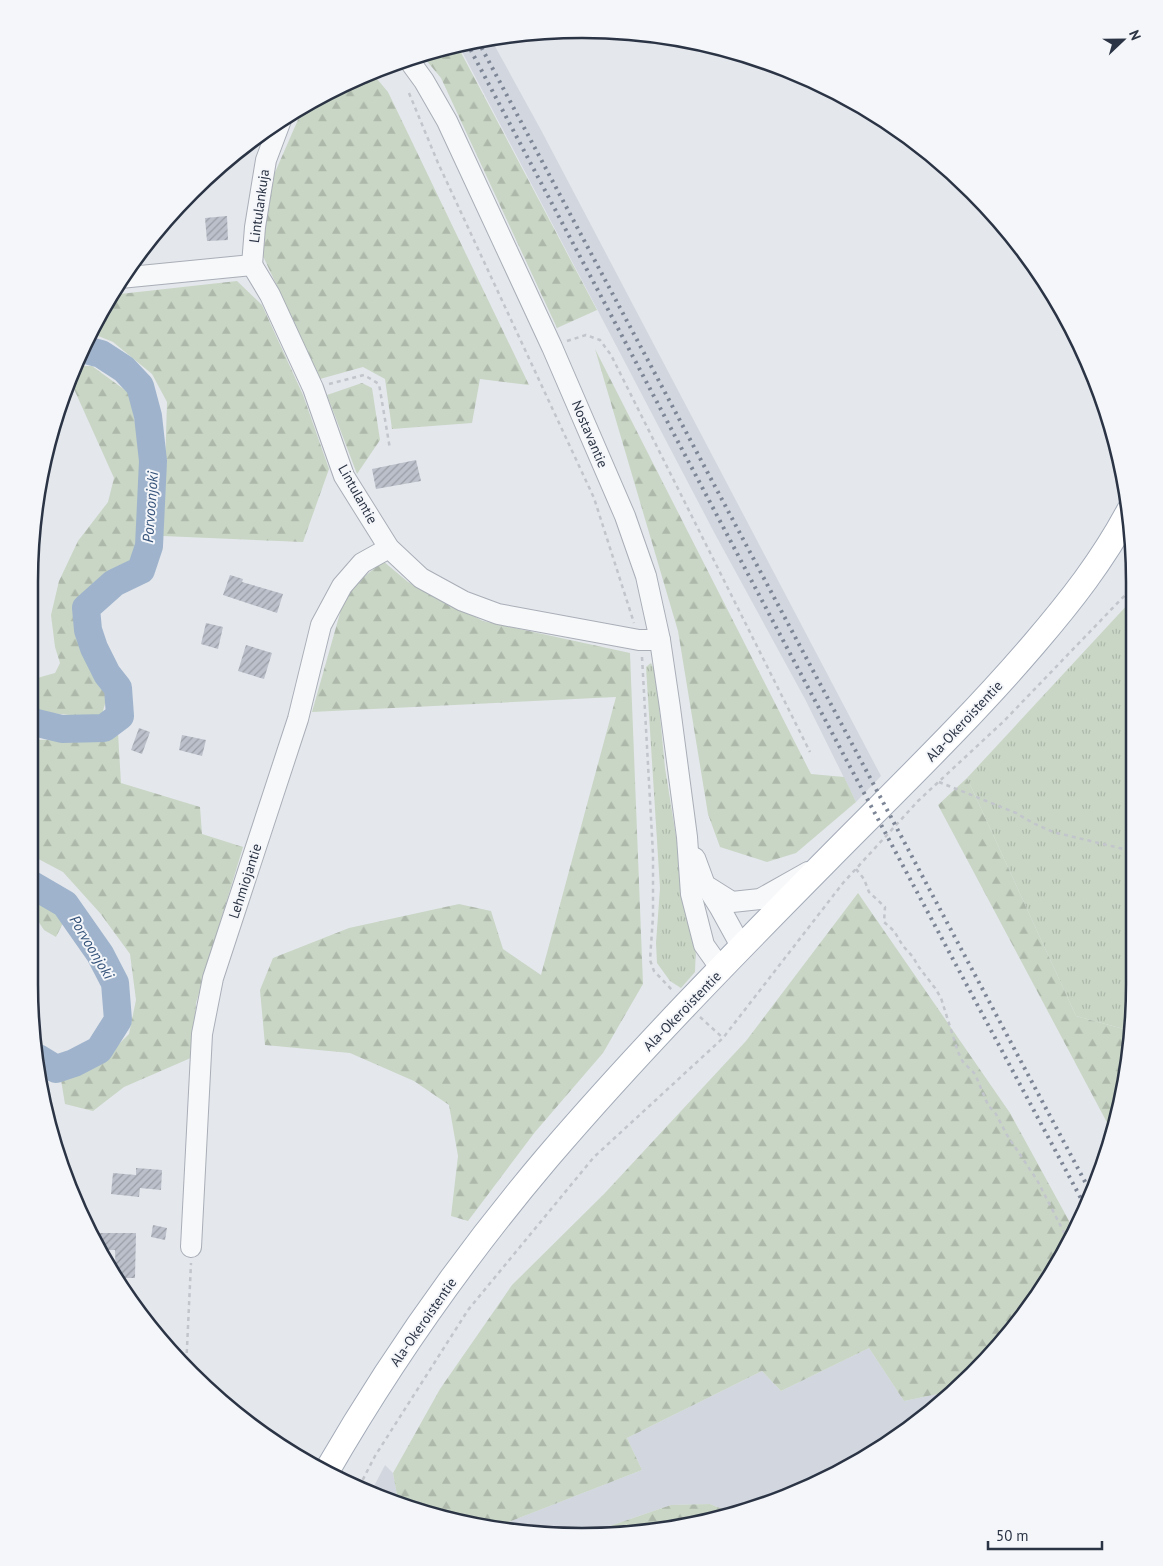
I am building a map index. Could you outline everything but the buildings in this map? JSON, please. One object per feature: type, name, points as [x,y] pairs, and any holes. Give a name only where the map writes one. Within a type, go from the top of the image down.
[{"type":"main road","name":"Ala-Okeroistentie","points":[[1083,586],[1122,524]]},
{"type":"main road","name":"Ala-Okeroistentie","points":[[330,1466],[403,1350],[466,1262],[546,1160],[590,1110],[742,948],[975,711],[1083,586],[1124,548]]},
{"type":"street","name":"Nostavantie","points":[[412,64],[424,80],[447,121],[552,347],[625,516],[646,576],[660,640],[670,708],[687,837],[691,894],[704,945],[721,970]]},
{"type":"street","name":"Lintulankuja","points":[[252,265],[266,160],[277,130]]},
{"type":"street","name":"Lintulantie","points":[[252,265],[270,295],[313,388],[344,476],[389,548],[421,578],[464,601],[498,614],[639,640],[660,640]]},
{"type":"street","points":[[130,277],[252,265]]},
{"type":"street","name":"Lehmiojantie","points":[[191,1247],[202,1034],[213,978],[298,719],[321,625],[342,586],[362,563],[389,548]]},
{"type":"street","name":"Nostavantie","points":[[687,837],[705,885],[742,948]]},
{"type":"street","points":[[705,885],[732,902],[760,899],[802,876],[829,858]]},
{"type":"path","points":[[407,88],[438,163],[594,498],[620,574],[639,640],[642,661],[653,854],[653,916],[650,960],[654,971],[676,993]]},
{"type":"path","points":[[552,347],[586,335],[600,340],[611,355],[810,752]]},
{"type":"path","points":[[313,388],[364,375],[379,384],[390,449]]},
{"type":"path","points":[[361,1482],[375,1456],[468,1310],[594,1157],[723,1038],[844,882],[938,782],[1004,721],[1125,595]]},
{"type":"path","points":[[938,782],[1016,813],[1033,824],[1053,832],[1125,849]]},
{"type":"path","points":[[856,869],[864,879],[869,892],[885,907],[884,922],[894,931],[902,946],[941,998],[963,1062],[976,1074],[988,1106],[996,1114],[1006,1135],[1037,1180],[1065,1234]]},
{"type":"path","points":[[700,1017],[723,1038]]},
{"type":"path","points":[[186,1358],[191,1247]]},
{"type":"shaded area","points":[[494,45],[541,130],[881,776],[856,802],[805,699],[715,534],[462,51]]},
{"type":"shaded area","points":[[869,1348],[904,1401],[941,1393],[884,1437],[854,1456],[790,1487],[756,1500],[724,1510],[710,1504],[671,1505],[607,1527],[546,1527],[505,1523],[642,1470],[627,1438],[762,1371],[781,1391]]},
{"type":"shaded area","points":[[385,1465],[393,1473],[397,1496],[373,1487]]},
{"type":"green space","points":[[460,51],[597,310],[557,328],[441,78],[426,60]]},
{"type":"green space","points":[[376,78],[388,92],[529,385],[480,379],[472,423],[392,429],[385,379],[363,367],[320,379],[263,256],[269,186],[299,116]]},
{"type":"green space","points":[[237,281],[262,305],[303,395],[329,469],[303,542],[163,536],[167,402],[152,374],[113,342],[97,335],[119,294]]},
{"type":"green space","points":[[595,349],[811,774],[844,777],[856,802],[796,853],[767,862],[720,847],[708,814],[678,631]]},
{"type":"green space","points":[[82,366],[92,366],[129,393],[143,461],[136,547],[131,562],[112,570],[78,603],[76,634],[109,690],[101,718],[38,712],[38,678],[55,673],[60,663],[55,647],[51,615],[59,581],[78,541],[108,502],[114,478],[74,389]]},
{"type":"green space","points":[[362,383],[372,388],[380,440],[357,474],[327,395]]},
{"type":"green space","points":[[383,561],[408,582],[483,621],[630,653],[643,984],[603,1053],[535,1132],[468,1221],[451,1216],[458,1156],[449,1105],[414,1081],[350,1053],[265,1045],[260,990],[273,958],[349,928],[459,904],[491,911],[503,949],[541,975],[616,697],[312,712],[346,592]]},
{"type":"green space","points":[[1125,607],[1125,984],[1123,1029],[1076,1016],[967,778]]},
{"type":"green space","points":[[651,663],[656,674],[665,768],[685,892],[696,946],[695,972],[681,988],[670,981],[657,963],[656,943],[660,888],[646,667]]},
{"type":"green space","points":[[118,733],[121,783],[200,807],[202,834],[243,847],[196,1003],[193,1057],[124,1087],[93,1111],[65,1104],[61,1080],[106,1057],[129,1034],[136,1000],[130,954],[100,913],[63,872],[38,859],[38,740],[91,739]]},
{"type":"green space","points":[[967,778],[1076,1016],[1123,1029],[1121,1056],[1107,1123],[938,805]]},
{"type":"green space","points":[[858,893],[1010,1113],[1070,1223],[1053,1256],[1013,1316],[991,1343],[941,1393],[904,1401],[869,1348],[781,1391],[762,1371],[627,1438],[642,1470],[505,1523],[441,1510],[397,1496],[393,1473],[440,1389],[512,1285],[604,1194],[746,1041]]},
{"type":"green space","points":[[38,899],[66,917],[56,937],[44,930],[38,921]]},
{"type":"green space","points":[[710,1504],[724,1510],[653,1524],[607,1527],[610,1526],[671,1505]]},
{"type":"waterway","name":"Porvoonjoki","points":[[38,723],[62,729],[104,728],[120,716],[118,688],[107,674],[94,648],[88,630],[86,608],[114,583],[141,570],[149,546],[153,461],[148,416],[140,386],[124,369],[101,354],[89,351]]},
{"type":"waterway","name":"Porvoonjoki","points":[[38,888],[65,904],[100,954],[115,983],[118,1020],[99,1050],[74,1063],[56,1069],[43,1061]]},
{"type":"railway","points":[[481,47],[1087,1185]]},
{"type":"railway","points":[[470,49],[1081,1199]]}]
